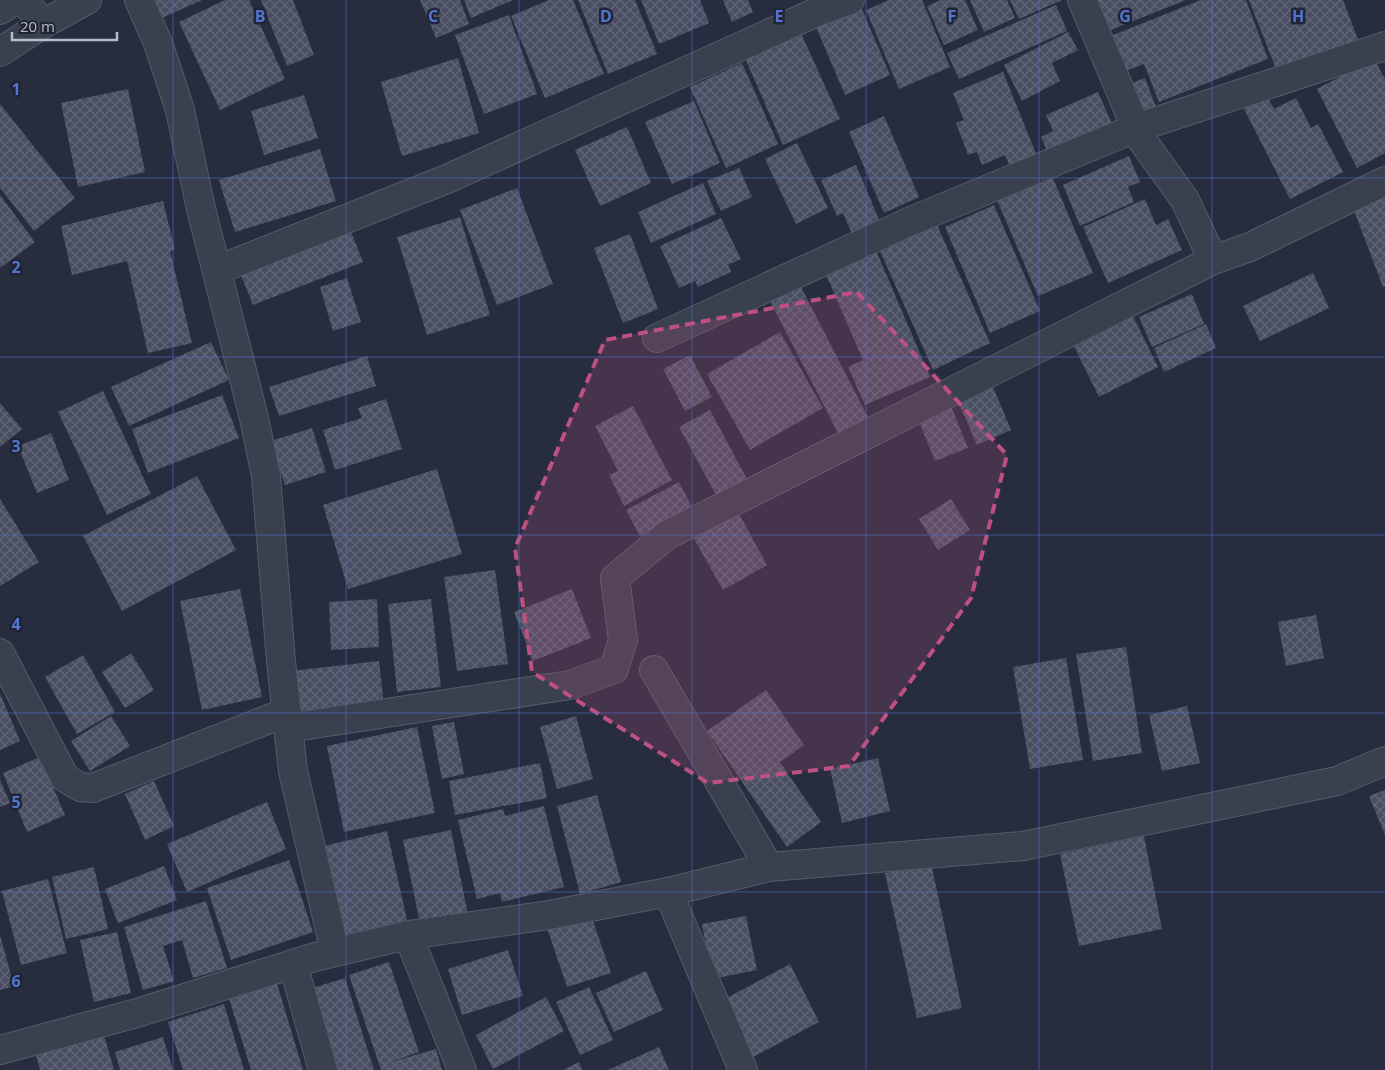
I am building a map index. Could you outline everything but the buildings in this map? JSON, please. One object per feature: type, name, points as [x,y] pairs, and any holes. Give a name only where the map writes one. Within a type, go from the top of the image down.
[{"type":"street","points":[[0,10],[16,0]]},
{"type":"street","points":[[24,0],[43,24]]},
{"type":"street","points":[[0,52],[43,24],[86,0]]},
{"type":"street","points":[[139,0],[158,43],[180,110],[201,209],[254,418],[266,476],[281,661],[293,770],[335,952]]},
{"type":"street","points":[[216,270],[447,179],[819,12],[850,0]]},
{"type":"street","points":[[1082,0],[1142,140],[1185,200],[1213,260]]},
{"type":"street","points":[[657,338],[912,221],[1136,128],[1385,46]]},
{"type":"street","points":[[0,653],[65,778],[80,787],[93,788],[287,720],[570,685],[614,669],[623,640],[615,578],[667,535],[1213,260],[1250,247],[1385,181]]},
{"type":"street","points":[[654,670],[769,867]]},
{"type":"street","points":[[0,1050],[137,1013],[335,952],[408,935],[549,915],[668,892],[769,867],[1023,846],[1337,781],[1385,761]]},
{"type":"street","points":[[668,892],[742,1070]]},
{"type":"street","points":[[408,935],[462,1070]]},
{"type":"street","points":[[293,964],[323,1070]]},
{"type":"highlighted area","points":[[857,292],[1007,455],[971,598],[849,766],[708,783],[532,672],[515,548],[605,340]]}]
